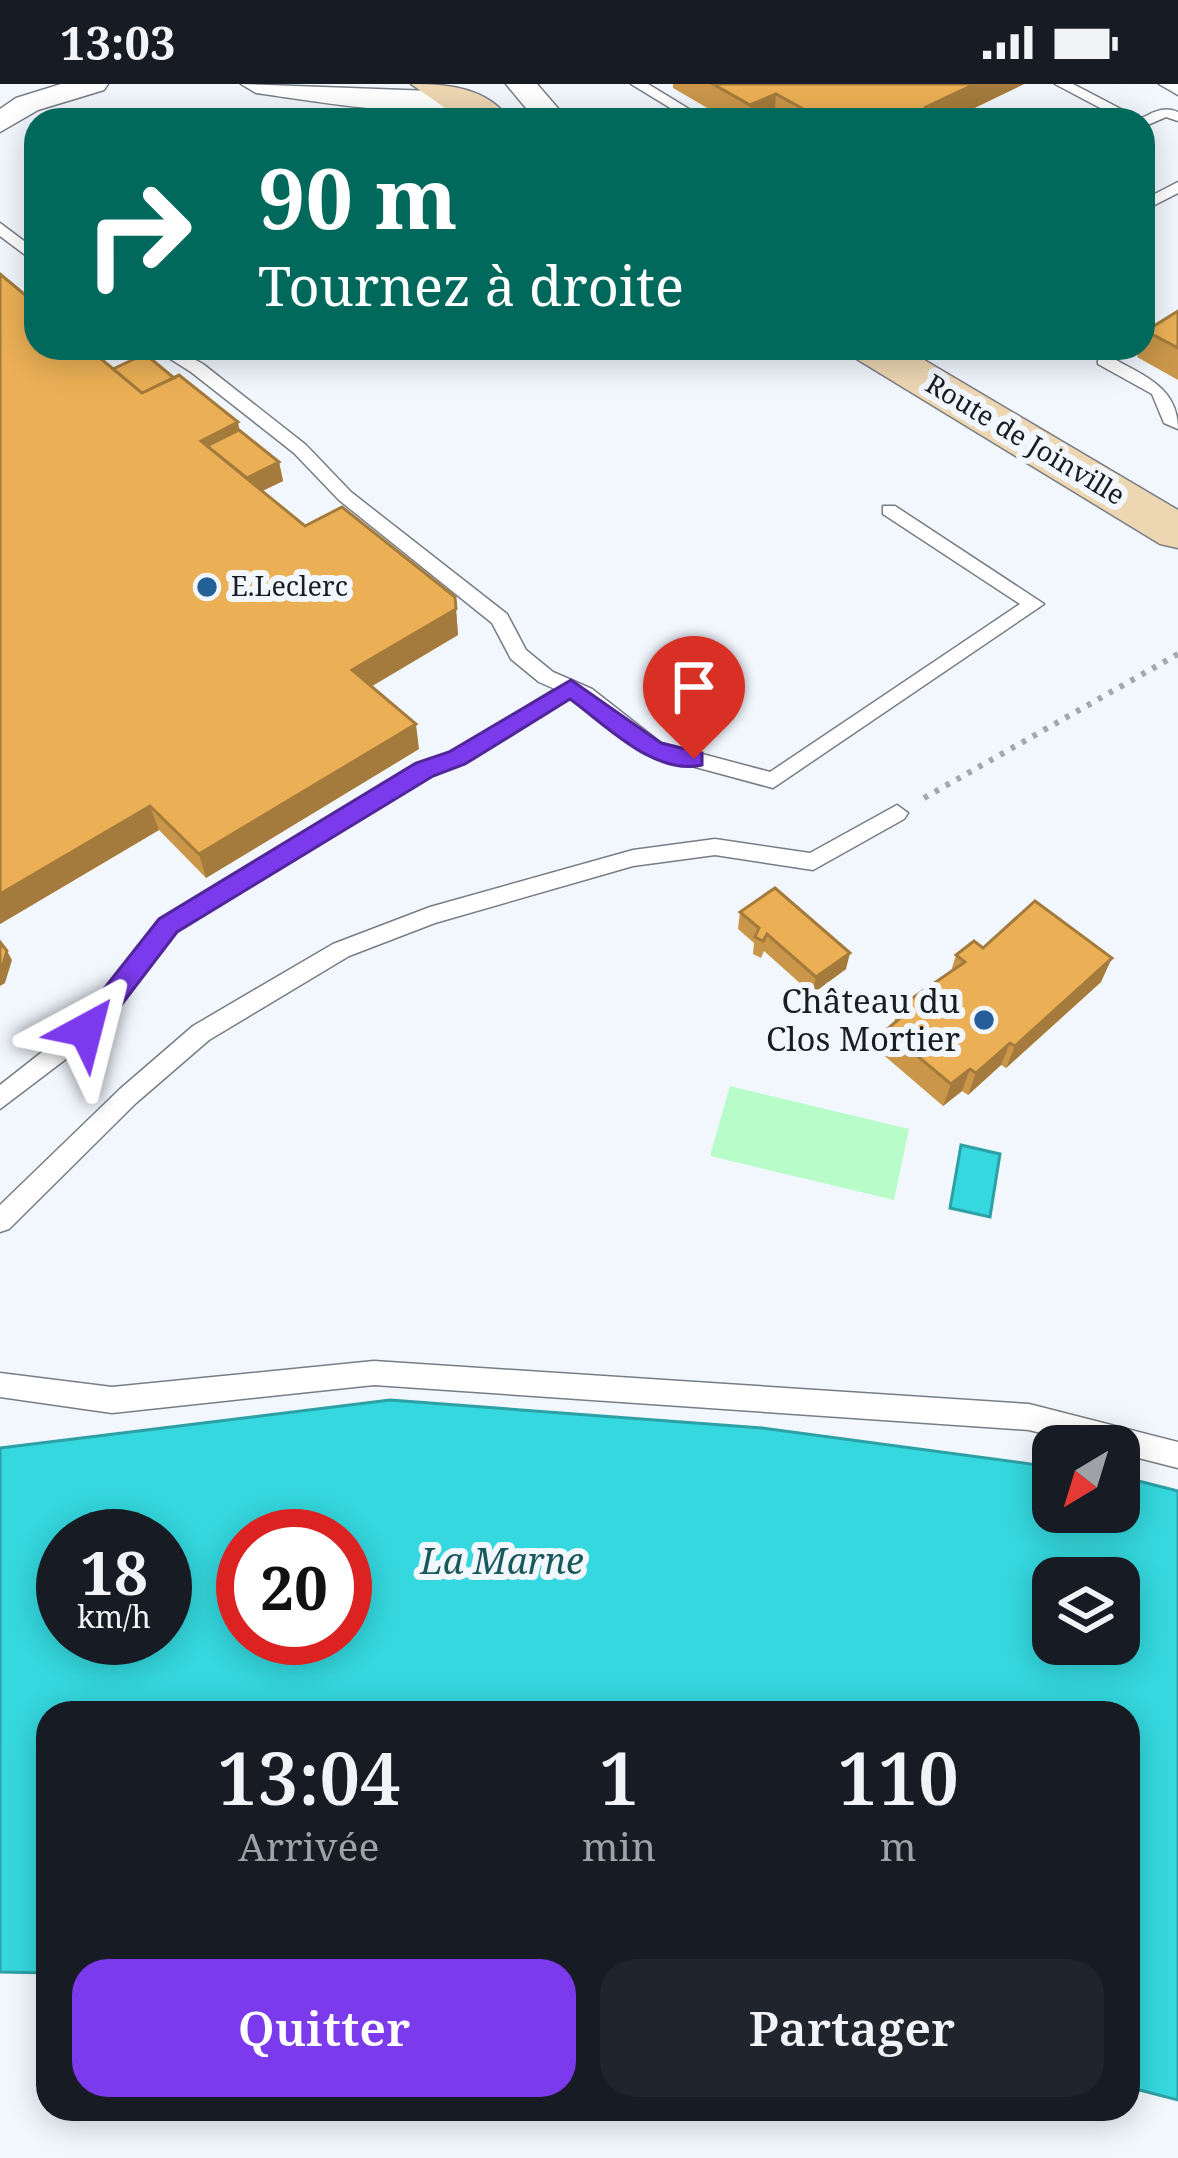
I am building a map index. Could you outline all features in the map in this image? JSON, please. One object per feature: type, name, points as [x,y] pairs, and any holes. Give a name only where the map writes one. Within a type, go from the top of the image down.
[{"type":"main road","name":"Route de Joinville","points":[[892,360],[1178,532]]},
{"type":"street","points":[[0,123],[31,94],[93,84]]},
{"type":"street","points":[[256,84],[380,101],[460,102]]},
{"type":"street","points":[[521,84],[542,108]]},
{"type":"lane","points":[[638,84],[679,108]]},
{"type":"lane","points":[[1062,84],[1109,108]]},
{"type":"lane","points":[[0,228],[24,248]]},
{"type":"lane","points":[[183,360],[299,449],[345,496],[500,619],[518,654],[546,677],[571,688],[654,749],[772,780],[1034,604],[889,510]]},
{"type":"lane","points":[[1104,360],[1159,391],[1170,419],[1178,424]]},
{"type":"lane","points":[[0,1100],[86,1030],[168,926],[424,770],[457,758],[571,688]]},
{"type":"lane","points":[[0,1221],[128,1096],[201,1033],[341,950],[430,916],[633,858],[715,847],[813,862],[897,813]]},
{"type":"lane","points":[[0,1385],[112,1400],[374,1373],[1030,1418],[1178,1455]]},
{"type":"path","points":[[897,813],[1178,654]]},
{"type":"green space","points":[[730,1086],[909,1129],[894,1200],[710,1156]]},
{"type":"water","points":[[961,1145],[1000,1154],[990,1217],[950,1208]]},
{"type":"water","name":"La Marne","points":[[390,1400],[762,1428],[1032,1464],[1032,1533],[1140,1533],[1140,1481],[1178,1491],[1178,2100],[1140,2090],[1140,1701],[36,1701],[36,1973],[0,1972],[0,1448]]},
{"type":"building","points":[[713,84],[975,84],[928,108],[801,108],[776,94],[750,105]]},
{"type":"building","name":"E.Leclerc","points":[[0,274],[24,294],[24,360],[102,360],[142,393],[179,375],[238,422],[201,441],[305,526],[342,507],[455,597],[456,609],[352,670],[416,724],[199,854],[150,806],[0,894]]},
{"type":"building","points":[[1178,311],[1178,348],[1155,336],[1155,325]]},
{"type":"building","points":[[132,360],[152,360],[174,378],[142,393],[113,369]]},
{"type":"building","points":[[239,430],[279,462],[247,478],[207,446]]},
{"type":"building","points":[[775,888],[850,953],[816,977],[767,934],[763,941],[755,937],[759,928],[740,912]]},
{"type":"building","name":"Château du Clos Mortier","points":[[1035,901],[1112,958],[1015,1046],[1010,1043],[976,1073],[970,1069],[951,1084],[886,1030],[905,1014],[898,1008],[965,962],[956,955],[974,941],[983,948]]},
{"type":"building","points":[[0,942],[7,951],[0,974]]},
{"type":"place","name":"E.Leclerc","points":[[207,587]]},
{"type":"place","name":"Château du Clos Mortier","points":[[984,1020]]},
{"type":"route","points":[[86,1030],[168,926],[424,770],[457,758],[571,688],[654,749],[694,759]]}]
